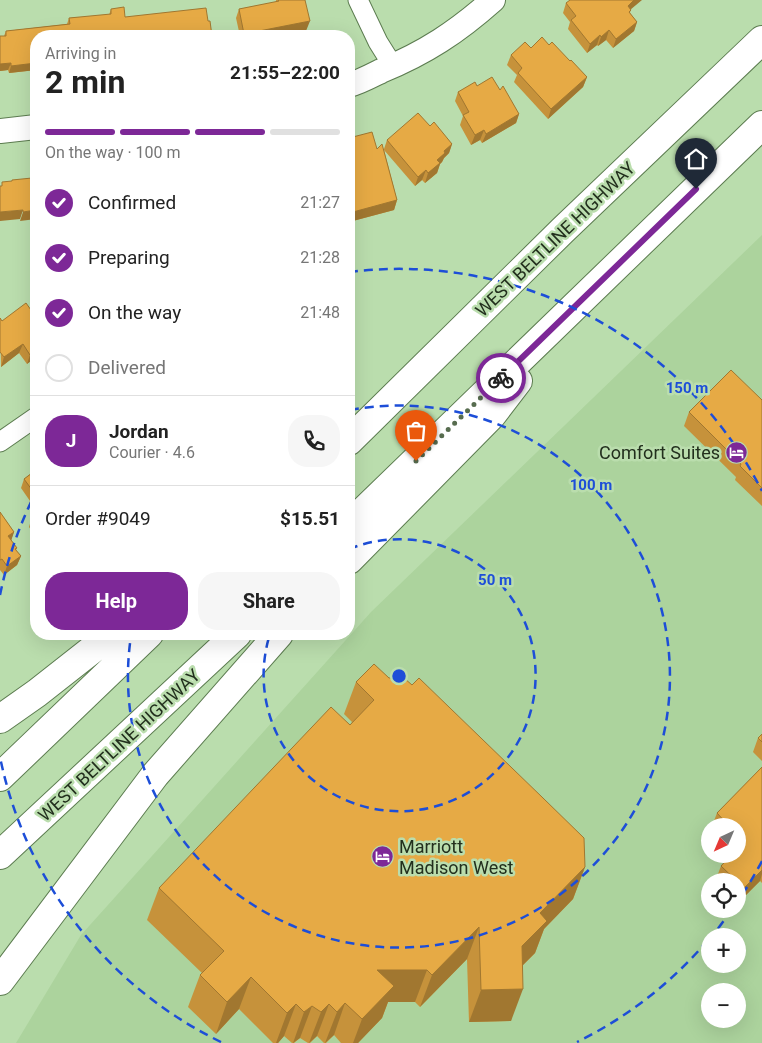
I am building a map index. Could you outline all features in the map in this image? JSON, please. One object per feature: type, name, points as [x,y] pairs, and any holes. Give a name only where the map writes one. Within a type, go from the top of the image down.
[{"type":"highway","name":"WEST BELTLINE HIGHWAY","points":[[355,432],[762,40]]},
{"type":"highway","points":[[355,519],[762,124]]},
{"type":"highway","points":[[355,554],[492,415],[577,305]]},
{"type":"highway","points":[[0,719],[37,693],[104,640]]},
{"type":"highway","points":[[0,777],[143,640]]},
{"type":"highway","name":"WEST BELTLINE HIGHWAY","points":[[0,855],[231,640]]},
{"type":"highway","points":[[0,981],[155,775],[273,640]]},
{"type":"street","points":[[358,0],[378,42],[393,66]]},
{"type":"street","points":[[355,82],[420,53],[448,36],[493,0]]},
{"type":"street","points":[[0,131],[30,128]]},
{"type":"street","points":[[0,442],[30,421]]},
{"type":"shaded area","points":[[762,235],[762,1043],[16,1043],[81,935],[346,640],[355,640],[355,630],[371,612]]},
{"type":"building","points":[[305,0],[310,21],[264,30],[243,30],[239,9],[279,1]]},
{"type":"building","points":[[570,0],[634,0],[628,6],[631,10],[629,12],[637,22],[616,39],[609,30],[590,44],[571,20],[576,16],[566,3]]},
{"type":"building","points":[[124,7],[125,17],[206,8],[211,30],[30,30],[30,64],[11,66],[11,63],[0,64],[0,36],[6,36],[6,31],[70,24],[69,18],[111,14],[111,9]]},
{"type":"building","points":[[542,37],[549,45],[552,42],[587,77],[551,109],[518,73],[522,68],[511,55],[525,42],[531,48]]},
{"type":"building","points":[[492,77],[500,90],[503,86],[519,114],[486,134],[484,130],[475,135],[463,115],[469,112],[458,92],[475,82],[477,86]]},
{"type":"building","points":[[418,113],[430,126],[434,122],[452,144],[437,160],[440,163],[428,173],[426,170],[418,177],[387,140]]},
{"type":"building","points":[[372,132],[377,149],[382,144],[397,200],[355,211],[355,136]]},
{"type":"building","points":[[30,178],[30,211],[0,212],[0,186],[2,186],[2,182]]},
{"type":"building","points":[[26,303],[30,309],[30,355],[23,344],[4,357],[0,352],[0,318],[2,321]]},
{"type":"building","name":"Comfort Suites","points":[[731,370],[762,400],[762,488],[689,412]]},
{"type":"building","points":[[30,474],[30,487],[24,479]]},
{"type":"building","points":[[0,512],[14,532],[8,536],[21,556],[7,566],[2,559],[0,560]]},
{"type":"building","name":"Marriott Madison West","points":[[374,664],[389,678],[404,678],[412,685],[419,678],[584,838],[585,867],[540,913],[547,921],[522,946],[523,989],[481,990],[479,927],[432,975],[427,970],[377,970],[394,986],[362,1019],[345,1003],[337,1012],[329,1004],[321,1012],[312,1006],[304,1012],[296,1004],[287,1013],[251,977],[227,1002],[200,975],[224,951],[159,888],[331,707],[350,725],[374,700],[356,682]]},
{"type":"building","points":[[762,734],[762,742],[758,738]]},
{"type":"building","points":[[762,767],[762,870],[746,886],[746,873],[728,873],[721,866],[724,863],[746,863],[746,818],[722,818],[717,813]]},
{"type":"way so far","points":[[416,461],[501,378]]},
{"type":"place","name":"Comfort Suites","points":[[736,452]]},
{"type":"place","name":"Marriott Madison West","points":[[383,856]]},
{"type":"route","points":[[501,378],[696,189]]}]
